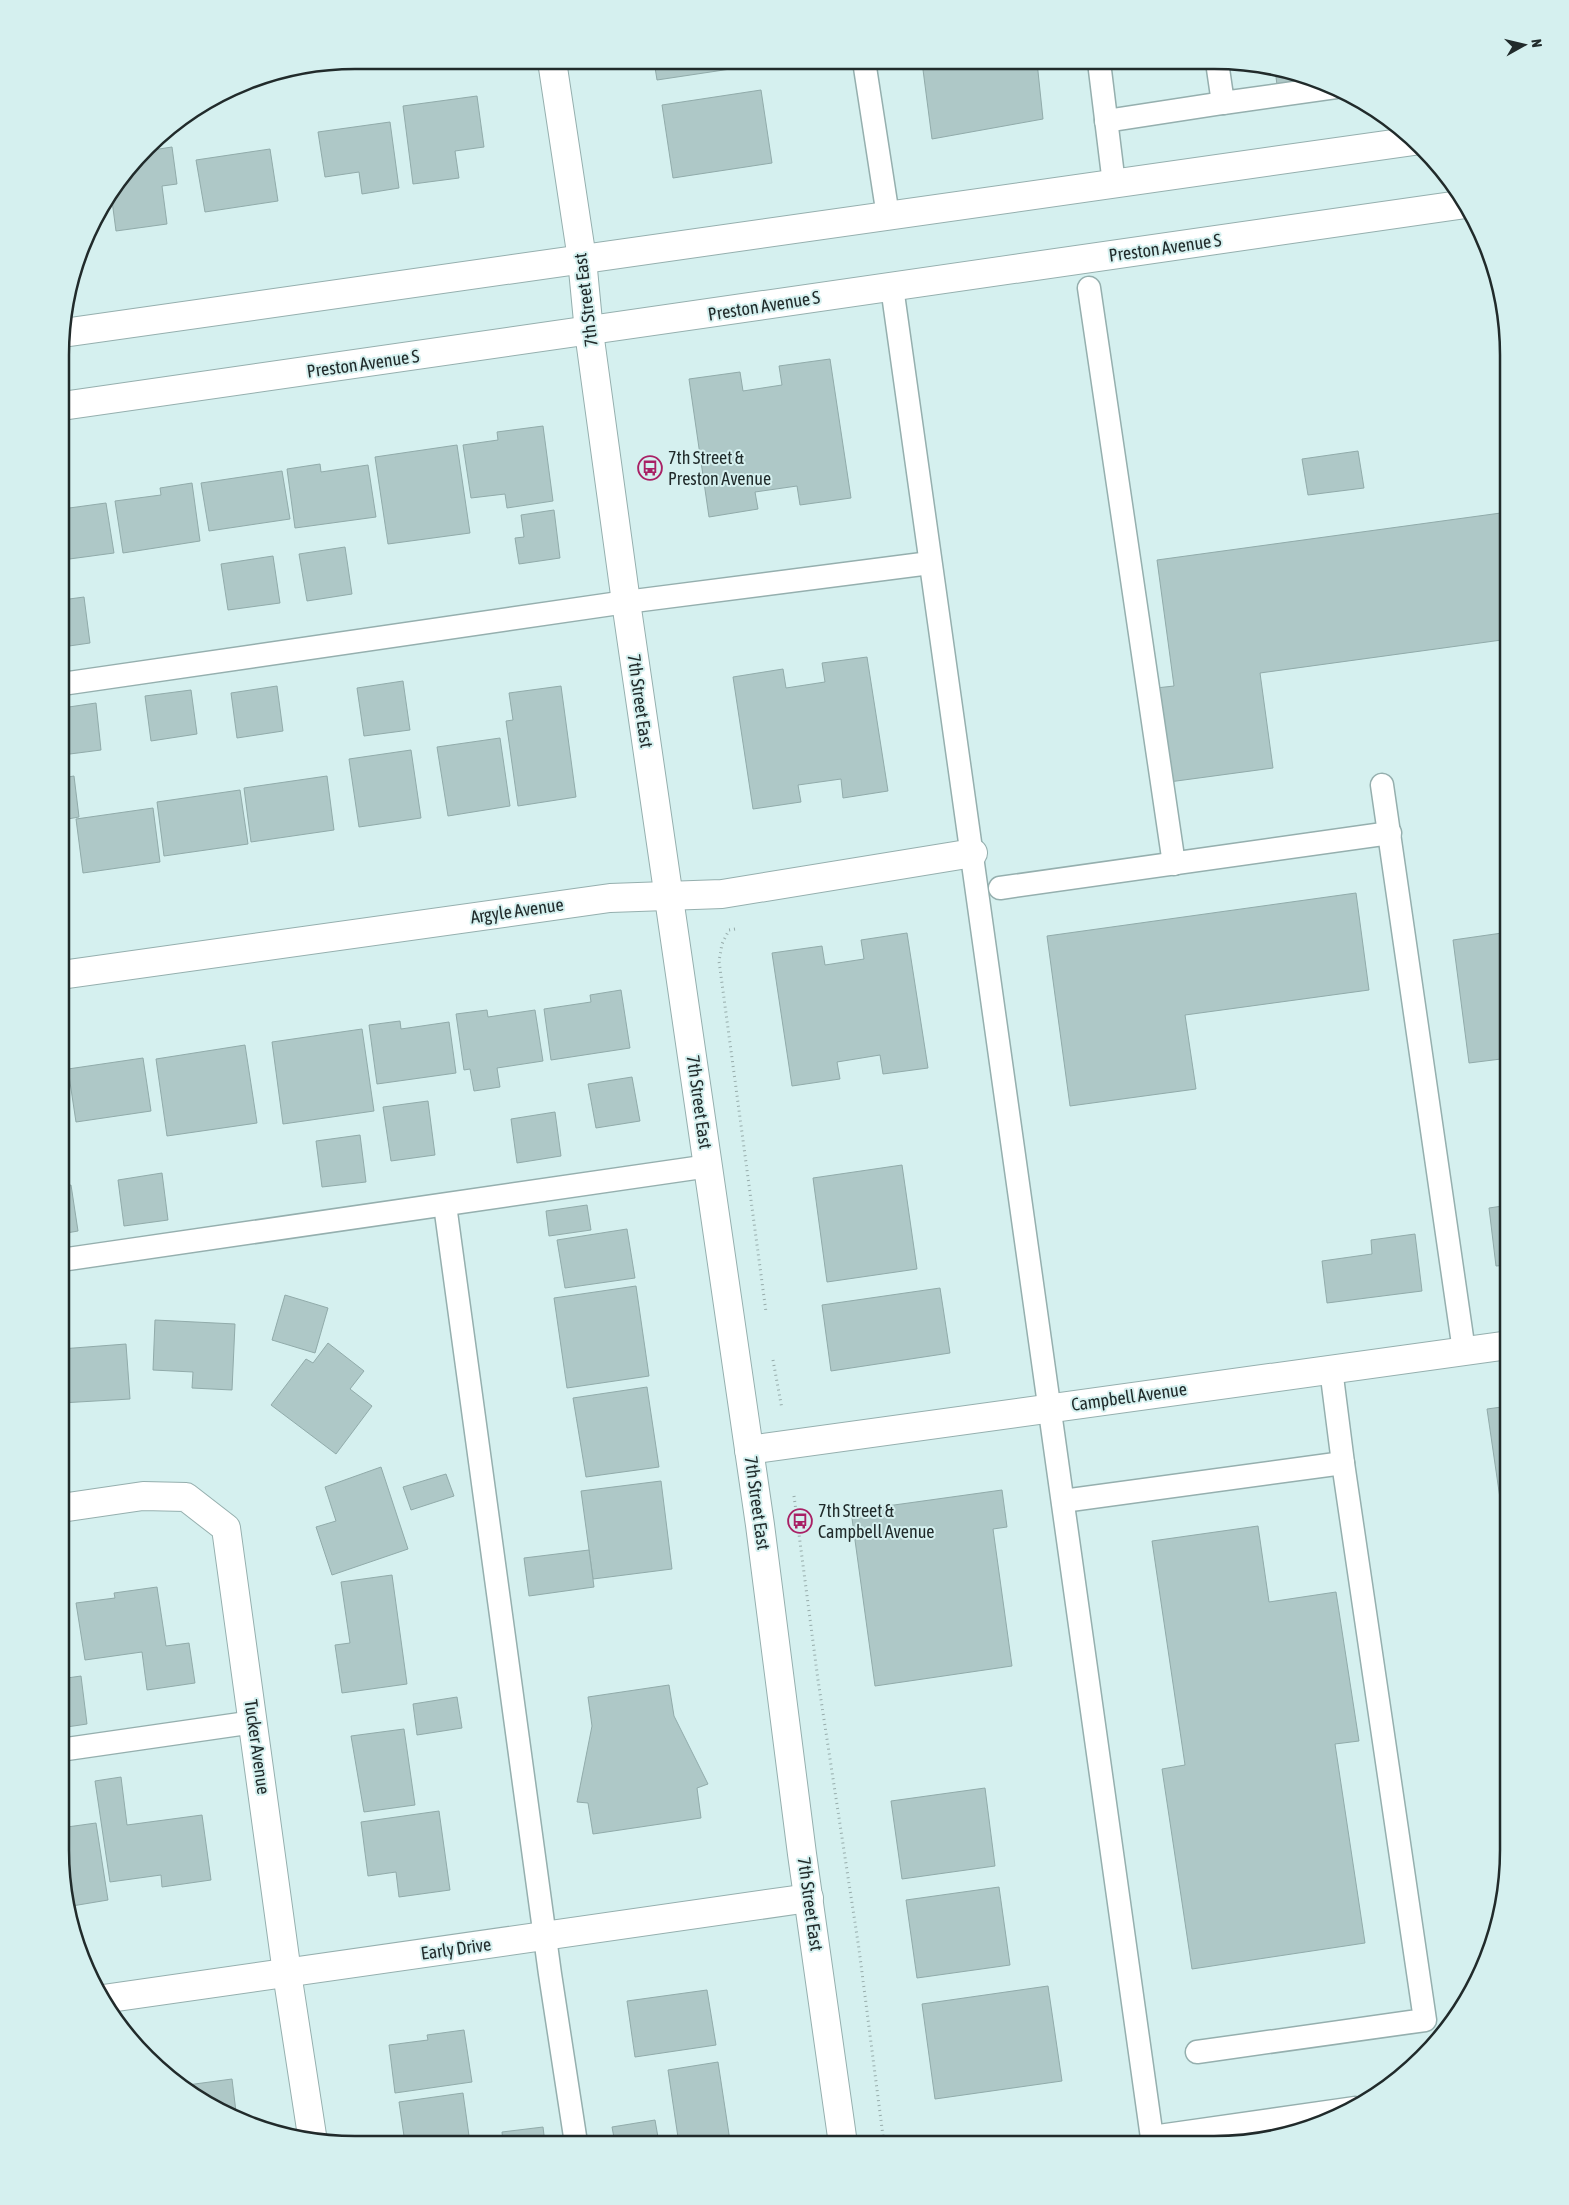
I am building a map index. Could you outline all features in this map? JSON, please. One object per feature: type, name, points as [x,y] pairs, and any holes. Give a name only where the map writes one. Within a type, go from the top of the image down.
[{"type":"street","name":"7th Street East","points":[[553,69],[582,259],[589,332],[626,602],[750,1450],[808,1898],[842,2136]]},
{"type":"street","points":[[69,332],[1406,143]]},
{"type":"street","name":"Preston Avenue S","points":[[69,405],[589,332],[1458,205]]},
{"type":"street","name":"Argyle Avenue","points":[[69,974],[610,898],[668,894],[722,894],[972,853]]},
{"type":"street","name":"Campbell Avenue","points":[[750,1450],[1500,1346]]},
{"type":"street","name":"Tucker Avenue","points":[[69,1507],[143,1496],[186,1497],[226,1528],[287,1973],[312,2133]]},
{"type":"street","name":"Early Drive","points":[[110,1998],[808,1898]]},
{"type":"lane","points":[[865,69],[888,216]]},
{"type":"lane","points":[[1100,69],[1114,184]]},
{"type":"lane","points":[[1219,69],[1223,103]]},
{"type":"lane","points":[[1106,120],[1321,90]]},
{"type":"lane","points":[[892,287],[1152,2136]]},
{"type":"lane","points":[[1089,288],[1174,864]]},
{"type":"lane","points":[[69,683],[626,602],[930,563]]},
{"type":"lane","points":[[1382,786],[1464,1351]]},
{"type":"lane","points":[[1000,888],[1390,833]]},
{"type":"lane","points":[[69,1259],[709,1166]]},
{"type":"lane","points":[[445,1205],[575,2136]]},
{"type":"lane","points":[[1198,2052],[1425,2020],[1343,1463],[1331,1369]]},
{"type":"lane","points":[[1063,1501],[1343,1463]]},
{"type":"lane","points":[[69,1749],[254,1722]]},
{"type":"lane","points":[[1184,2136],[1328,2112]]},
{"type":"path","points":[[737,928],[729,930],[722,944],[719,961],[767,1318]]},
{"type":"path","points":[[772,1356],[782,1409]]},
{"type":"path","points":[[794,1496],[818,1680],[859,1948],[883,2136]]},
{"type":"building","points":[[655,69],[730,69],[657,80]]},
{"type":"building","points":[[923,69],[1038,69],[1043,119],[932,139]]},
{"type":"building","points":[[1276,76],[1298,82],[1277,85]]},
{"type":"building","points":[[761,90],[772,163],[673,178],[662,105]]},
{"type":"building","points":[[477,96],[484,147],[455,151],[459,178],[413,184],[403,106]]},
{"type":"building","points":[[390,122],[399,188],[362,194],[359,172],[325,177],[318,132]]},
{"type":"building","points":[[172,147],[177,184],[162,186],[167,224],[116,231],[112,203],[140,166],[157,149]]},
{"type":"building","points":[[270,149],[278,201],[205,212],[196,160]]},
{"type":"building","points":[[830,359],[851,498],[800,505],[797,486],[755,492],[758,509],[709,517],[689,379],[740,372],[743,391],[782,385],[779,366]]},
{"type":"building","points":[[543,426],[553,501],[507,508],[505,494],[471,498],[463,445],[498,440],[497,432]]},
{"type":"building","points":[[457,445],[470,533],[388,544],[375,457]]},
{"type":"building","points":[[1358,451],[1364,488],[1308,495],[1302,459]]},
{"type":"building","points":[[320,464],[321,472],[368,465],[376,517],[295,528],[287,469]]},
{"type":"building","points":[[282,471],[290,519],[209,531],[201,483]]},
{"type":"building","points":[[192,483],[200,541],[123,553],[115,501],[161,495],[160,488]]},
{"type":"building","points":[[106,503],[114,553],[69,559],[69,508]]},
{"type":"building","points":[[554,510],[560,558],[519,564],[515,538],[524,537],[521,515]]},
{"type":"building","points":[[1500,513],[1500,640],[1260,673],[1273,768],[1169,782],[1156,688],[1174,686],[1157,560]]},
{"type":"building","points":[[345,547],[352,594],[307,601],[299,554]]},
{"type":"building","points":[[273,556],[280,603],[228,610],[221,564]]},
{"type":"building","points":[[84,597],[90,643],[69,646],[69,599]]},
{"type":"building","points":[[867,657],[888,791],[843,798],[841,779],[798,785],[801,802],[753,809],[733,677],[783,669],[786,688],[825,682],[822,663]]},
{"type":"building","points":[[403,681],[410,730],[364,736],[357,688]]},
{"type":"building","points":[[277,686],[283,731],[237,738],[231,693]]},
{"type":"building","points":[[561,686],[576,797],[518,806],[506,721],[513,720],[509,693]]},
{"type":"building","points":[[191,690],[197,734],[151,741],[145,696]]},
{"type":"building","points":[[96,703],[101,750],[69,754],[69,707]]},
{"type":"building","points":[[500,738],[510,806],[448,816],[437,747]]},
{"type":"building","points":[[411,750],[421,818],[359,827],[349,759]]},
{"type":"building","points":[[74,776],[79,817],[69,819],[69,777]]},
{"type":"building","points":[[327,776],[334,830],[251,842],[244,788]]},
{"type":"building","points":[[240,790],[248,844],[164,856],[157,802]]},
{"type":"building","points":[[153,808],[160,862],[83,873],[76,819]]},
{"type":"building","points":[[1356,893],[1369,990],[1185,1015],[1196,1089],[1070,1106],[1047,936]]},
{"type":"building","points":[[907,933],[928,1068],[883,1074],[880,1055],[837,1062],[840,1079],[792,1086],[772,953],[822,946],[825,965],[864,959],[861,940]]},
{"type":"building","points":[[1500,933],[1500,1059],[1469,1063],[1453,940]]},
{"type":"building","points":[[621,990],[630,1048],[551,1060],[544,1009],[591,1002],[590,995]]},
{"type":"building","points":[[487,1010],[488,1017],[535,1010],[543,1061],[497,1068],[500,1087],[474,1091],[470,1069],[464,1070],[456,1014]]},
{"type":"building","points":[[400,1021],[401,1029],[449,1022],[456,1073],[377,1084],[369,1025]]},
{"type":"building","points":[[362,1029],[374,1111],[283,1124],[272,1042]]},
{"type":"building","points":[[245,1045],[257,1123],[167,1136],[156,1059]]},
{"type":"building","points":[[143,1058],[151,1111],[76,1122],[69,1069]]},
{"type":"building","points":[[632,1077],[640,1121],[596,1128],[588,1084]]},
{"type":"building","points":[[428,1101],[435,1155],[391,1161],[383,1107]]},
{"type":"building","points":[[555,1112],[561,1156],[517,1163],[511,1119]]},
{"type":"building","points":[[360,1135],[366,1182],[322,1187],[316,1141]]},
{"type":"building","points":[[902,1165],[917,1269],[827,1282],[813,1178]]},
{"type":"building","points":[[162,1173],[168,1220],[124,1226],[118,1180]]},
{"type":"building","points":[[69,1185],[71,1185],[78,1231],[69,1233]]},
{"type":"building","points":[[587,1205],[591,1230],[549,1236],[546,1211]]},
{"type":"building","points":[[1500,1206],[1500,1266],[1496,1266],[1489,1208]]},
{"type":"building","points":[[627,1229],[635,1278],[565,1288],[557,1240]]},
{"type":"building","points":[[1415,1234],[1422,1291],[1327,1303],[1322,1261],[1372,1254],[1371,1240]]},
{"type":"building","points":[[636,1286],[649,1376],[567,1388],[554,1298]]},
{"type":"building","points":[[940,1288],[950,1353],[831,1371],[822,1305]]},
{"type":"building","points":[[285,1295],[328,1308],[315,1353],[272,1340]]},
{"type":"building","points":[[155,1320],[235,1324],[232,1390],[192,1388],[193,1372],[153,1370]]},
{"type":"building","points":[[328,1343],[364,1371],[350,1389],[372,1406],[336,1454],[271,1405],[306,1359],[313,1363]]},
{"type":"building","points":[[126,1344],[130,1399],[69,1403],[69,1348]]},
{"type":"building","points":[[647,1387],[659,1467],[586,1477],[573,1398]]},
{"type":"building","points":[[1500,1407],[1500,1498],[1487,1409]]},
{"type":"building","points":[[381,1467],[408,1549],[332,1575],[316,1527],[336,1521],[325,1487]]},
{"type":"building","points":[[446,1474],[454,1496],[411,1510],[403,1487]]},
{"type":"building","points":[[661,1481],[672,1569],[593,1579],[581,1491]]},
{"type":"building","points":[[1002,1490],[1007,1527],[993,1529],[1012,1666],[875,1686],[851,1511]]},
{"type":"building","points":[[1258,1526],[1269,1602],[1336,1592],[1359,1741],[1335,1744],[1365,1943],[1192,1969],[1162,1769],[1185,1765],[1152,1541]]},
{"type":"building","points":[[589,1550],[594,1587],[529,1596],[524,1558]]},
{"type":"building","points":[[392,1575],[407,1684],[342,1693],[335,1645],[350,1643],[341,1582]]},
{"type":"building","points":[[157,1587],[166,1646],[189,1643],[195,1683],[147,1690],[142,1652],[85,1660],[76,1603],[115,1598],[114,1593]]},
{"type":"building","points":[[81,1676],[87,1724],[69,1727],[69,1678]]},
{"type":"building","points":[[669,1685],[674,1716],[708,1784],[697,1788],[701,1818],[593,1834],[588,1803],[577,1802],[592,1726],[588,1697]]},
{"type":"building","points":[[457,1697],[462,1728],[417,1735],[413,1704]]},
{"type":"building","points":[[404,1729],[415,1805],[364,1812],[351,1736]]},
{"type":"building","points":[[121,1777],[127,1825],[202,1815],[211,1880],[162,1887],[161,1875],[110,1882],[95,1781]]},
{"type":"building","points":[[985,1788],[995,1866],[902,1879],[891,1801]]},
{"type":"building","points":[[439,1811],[450,1890],[399,1897],[396,1872],[368,1876],[361,1822]]},
{"type":"building","points":[[96,1823],[108,1900],[74,1906],[69,1869],[69,1827]]},
{"type":"building","points":[[999,1887],[1010,1965],[917,1978],[906,1900]]},
{"type":"building","points":[[1048,1986],[1062,2081],[935,2099],[922,2004]]},
{"type":"building","points":[[707,1990],[716,2045],[635,2057],[627,2001]]},
{"type":"building","points":[[464,2030],[472,2082],[395,2093],[389,2045],[428,2040],[427,2035]]},
{"type":"building","points":[[718,2062],[729,2136],[678,2136],[668,2070]]},
{"type":"building","points":[[232,2079],[236,2110],[212,2098],[191,2084]]},
{"type":"building","points":[[463,2093],[469,2136],[404,2136],[399,2102]]},
{"type":"building","points":[[655,2120],[658,2136],[614,2136],[612,2127]]},
{"type":"building","points":[[543,2127],[544,2136],[502,2136],[502,2132]]},
{"type":"place","name":"7th Street & Preston Avenue","points":[[650,468]]},
{"type":"place","name":"7th Street & Campbell Avenue","points":[[800,1521]]}]
